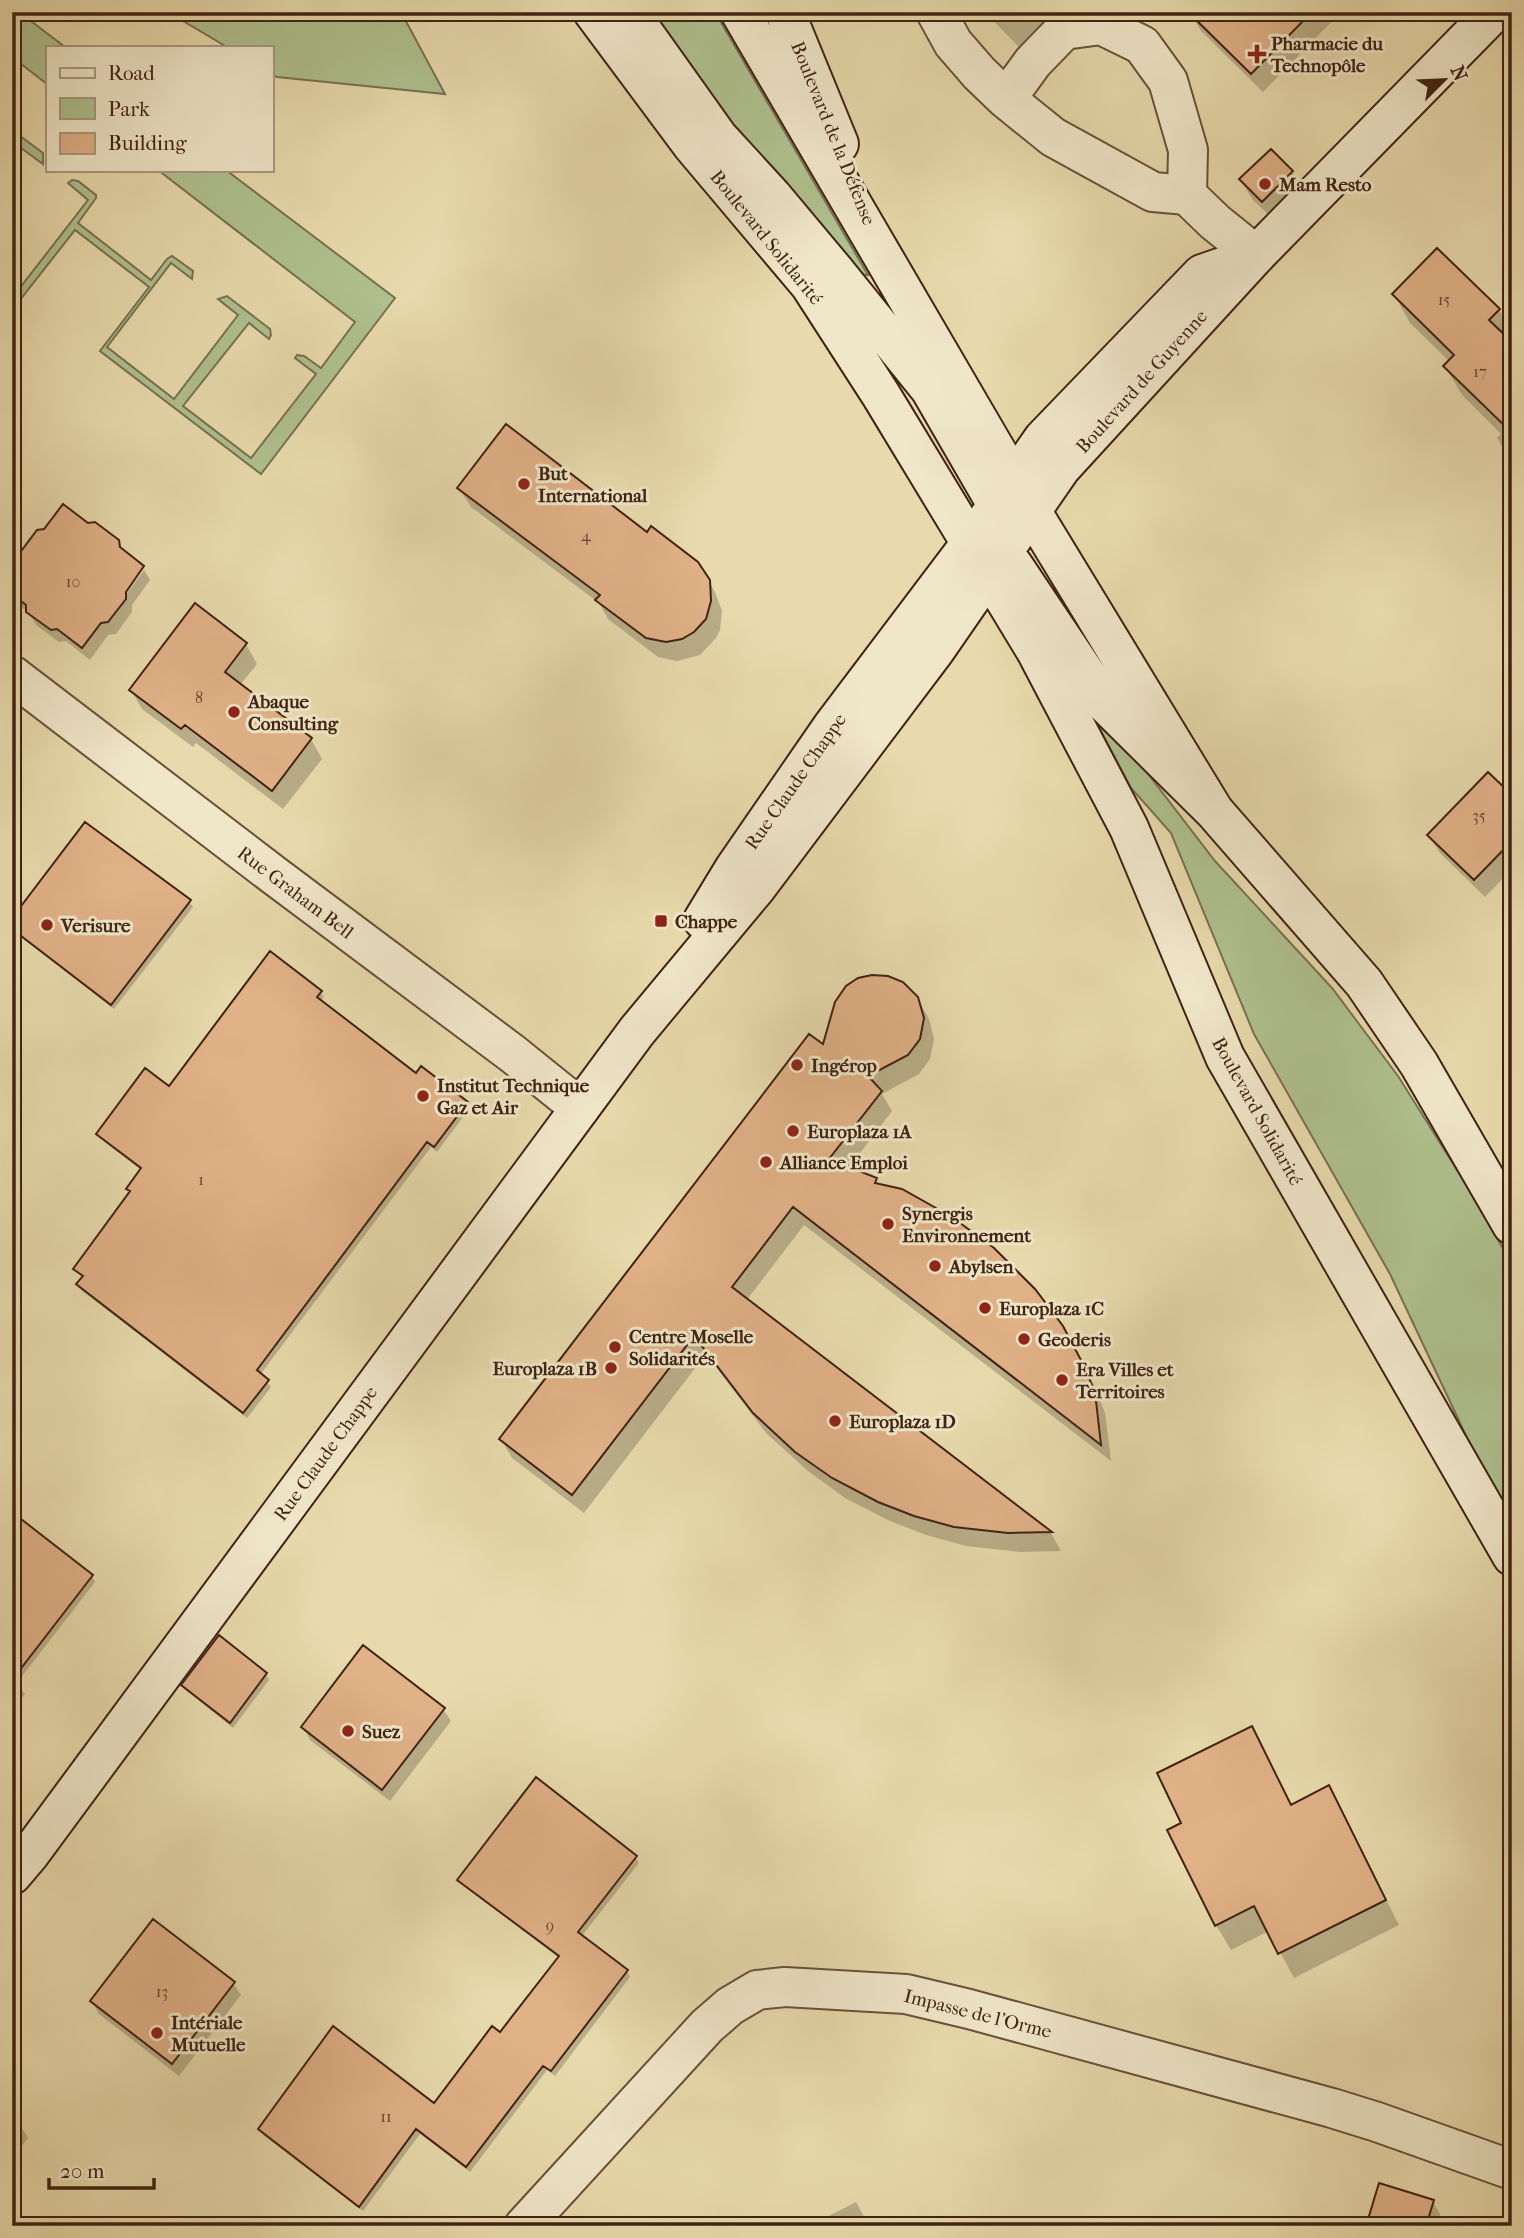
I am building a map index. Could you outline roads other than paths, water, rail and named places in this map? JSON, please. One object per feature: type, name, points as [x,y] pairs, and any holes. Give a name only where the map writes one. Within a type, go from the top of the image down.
[{"type":"main road","name":"Boulevard Solidarité","points":[[593,12],[692,145],[810,285],[988,555],[1106,704],[1214,811],[1364,983],[1419,1064],[1512,1225]]},
{"type":"main road","name":"Boulevard Solidarité","points":[[629,12],[718,137],[825,259],[1015,499]]},
{"type":"main road","name":"Boulevard Solidarité","points":[[740,12],[883,253],[1015,499],[1214,811]]},
{"type":"main road","name":"Boulevard de la Défense","points":[[785,12],[883,253]]},
{"type":"main road","points":[[936,12],[953,43],[1006,99],[1053,137],[1153,192],[1187,195],[1256,255]]},
{"type":"main road","name":"Boulevard de Guyenne","points":[[988,555],[1015,499],[1061,468],[1256,255],[1493,12]]},
{"type":"main road","points":[[1006,99],[1033,62],[1064,30],[1101,25],[1142,45],[1168,81],[1188,150],[1187,195]]},
{"type":"main road","name":"Boulevard Solidarité","points":[[988,555],[1129,828],[1225,1057],[1512,1556]]},
{"type":"main road","name":"Rue Claude Chappe","points":[[12,1875],[637,1031],[734,869],[832,727],[988,555]]},
{"type":"main road","name":"Rue Graham Bell","points":[[12,675],[513,1054],[580,1108]]},
{"type":"main road","name":"Impasse de l'Orme","points":[[524,2226],[707,2026],[730,2006],[757,1990],[785,1987],[906,1994],[969,2009],[1343,2111],[1512,2170]]},
{"type":"place","name":"Pharmacie du Technopôle","points":[[1257,54]]},
{"type":"place","name":"Mam Resto","points":[[1265,184]]},
{"type":"place","name":"But International","points":[[524,484]]},
{"type":"place","name":"Abaque Consulting","points":[[234,712]]},
{"type":"place","name":"Chappe","points":[[661,921]]},
{"type":"place","name":"Verisure","points":[[47,925]]},
{"type":"place","name":"Ingérop","points":[[797,1065]]},
{"type":"place","name":"Institut Technique Gaz et Air","points":[[423,1096]]},
{"type":"place","name":"Europlaza 1A","points":[[793,1131]]},
{"type":"place","name":"Alliance Emploi","points":[[766,1162]]},
{"type":"place","name":"Synergis Environnement","points":[[888,1224]]},
{"type":"place","name":"Abylsen","points":[[935,1266]]},
{"type":"place","name":"Europlaza 1C","points":[[985,1308]]},
{"type":"place","name":"Geoderis","points":[[1024,1339]]},
{"type":"place","name":"Centre Moselle Solidarités","points":[[615,1347]]},
{"type":"place","name":"Europlaza 1B","points":[[611,1368]]},
{"type":"place","name":"Era Villes et Territoires","points":[[1062,1380]]},
{"type":"place","name":"Europlaza 1D","points":[[835,1421]]},
{"type":"place","name":"Suez","points":[[348,1731]]},
{"type":"place","name":"Intériale Mutuelle","points":[[157,2033]]}]
